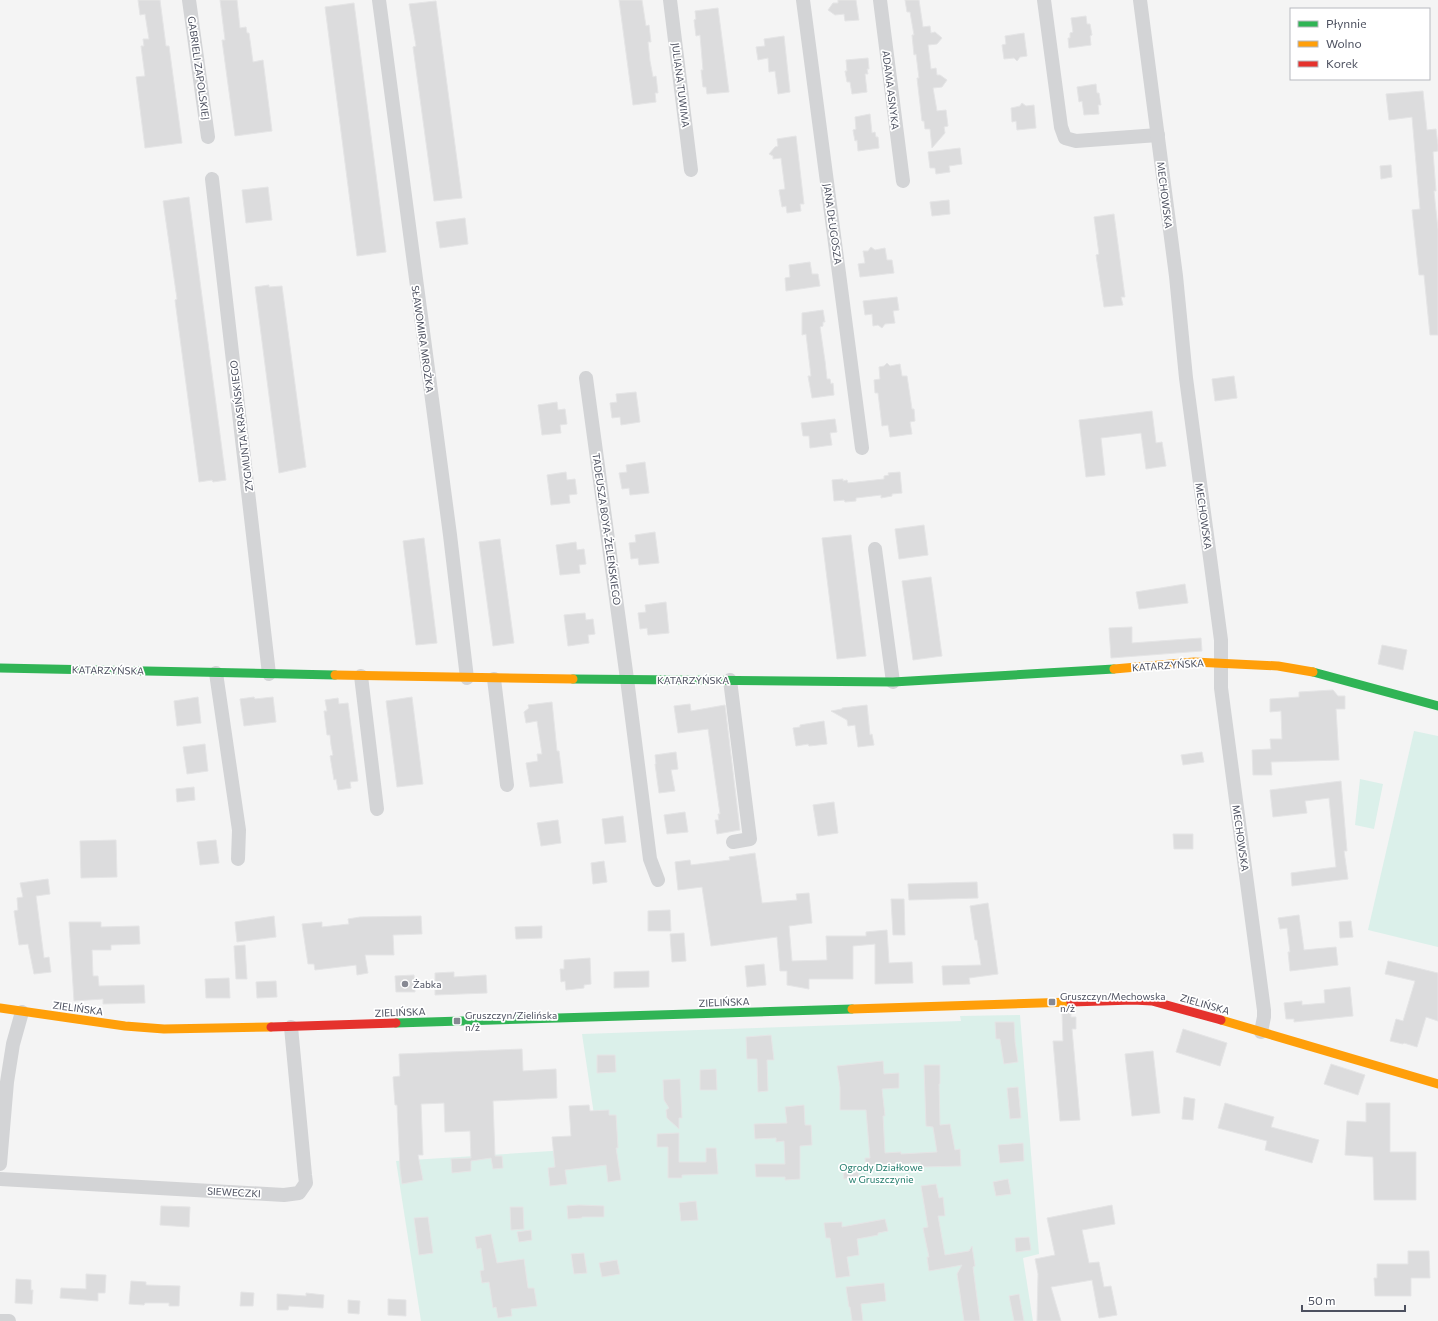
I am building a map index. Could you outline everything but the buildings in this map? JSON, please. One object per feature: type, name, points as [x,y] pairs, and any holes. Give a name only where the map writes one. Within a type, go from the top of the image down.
[{"type":"street","name":"GABRIELI ZAPOLSKIEJ","points":[[189,0],[208,137]]},
{"type":"street","name":"SŁAWOMIRA MROŻKA","points":[[379,0],[468,678]]},
{"type":"street","name":"JULIANA TUWIMA","points":[[670,0],[691,170]]},
{"type":"street","name":"JANA DŁUGOSZA","points":[[803,0],[862,448]]},
{"type":"street","name":"ADAMA ASNYKA","points":[[880,0],[903,181]]},
{"type":"street","points":[[1044,0],[1061,127],[1065,138],[1076,141],[1158,135]]},
{"type":"street","name":"MECHOWSKA","points":[[1140,0],[1176,276],[1186,378],[1221,640],[1221,688],[1264,1010],[1261,1032]]},
{"type":"street","name":"ZYGMUNTA KRASIŃSKIEGO","points":[[212,179],[269,674]]},
{"type":"street","name":"TADEUSZA BOYA-ŻELEŃSKIEGO","points":[[586,378],[650,859],[658,880]]},
{"type":"street","points":[[875,549],[893,682]]},
{"type":"street","name":"KATARZYŃSKA","points":[[0,668],[494,679],[893,682],[1092,671],[1194,662],[1278,666],[1306,670],[1438,706]]},
{"type":"street","points":[[216,673],[239,830],[238,859]]},
{"type":"street","points":[[361,676],[377,809]]},
{"type":"street","points":[[494,679],[507,785]]},
{"type":"street","points":[[730,680],[750,840],[733,842]]},
{"type":"street","name":"ZIELIŃSKA","points":[[0,1008],[125,1026],[210,1029],[1133,1000],[1152,1001],[1438,1084]]},
{"type":"street","points":[[0,1164],[7,1082],[13,1044],[22,1012]]},
{"type":"street","name":"SIEWECZKI","points":[[0,1179],[284,1195],[299,1193],[306,1183],[291,1027]]},
{"type":"street","points":[[0,1321],[9,1321]]},
{"type":"green space","points":[[1414,731],[1438,736],[1438,947],[1368,930]]},
{"type":"green space","points":[[1360,779],[1383,784],[1374,829],[1355,825]]},
{"type":"green space","name":"Ogrody Działkowe w Gruszczynie","points":[[1020,1015],[1039,1254],[1023,1258],[1033,1321],[421,1321],[396,1161],[599,1148],[582,1034],[961,1021],[960,1016]]},
{"type":"traffic: fast","points":[[0,668],[335,675]]},
{"type":"traffic: fast","points":[[573,679],[893,682],[1114,669]]},
{"type":"traffic: fast","points":[[1313,672],[1438,706]]},
{"type":"traffic: fast","points":[[396,1023],[852,1009]]},
{"type":"traffic: slow","points":[[1114,669],[1194,662],[1278,666],[1313,672]]},
{"type":"traffic: slow","points":[[335,675],[573,679]]},
{"type":"traffic: slow","points":[[852,1009],[1071,1002]]},
{"type":"traffic: slow","points":[[0,1008],[125,1026],[164,1029],[271,1027]]},
{"type":"traffic: slow","points":[[1221,1020],[1438,1084]]},
{"type":"traffic: jam","points":[[1071,1002],[1133,1000],[1152,1001],[1221,1020]]},
{"type":"traffic: jam","points":[[271,1027],[396,1023]]},
{"type":"place","name":"Żabka","points":[[405,984]]},
{"type":"place","name":"Gruszczyn/Mechowska n/ż","points":[[1052,1002]]},
{"type":"place","name":"Gruszczyn/Zielińska n/ż","points":[[457,1021]]}]
